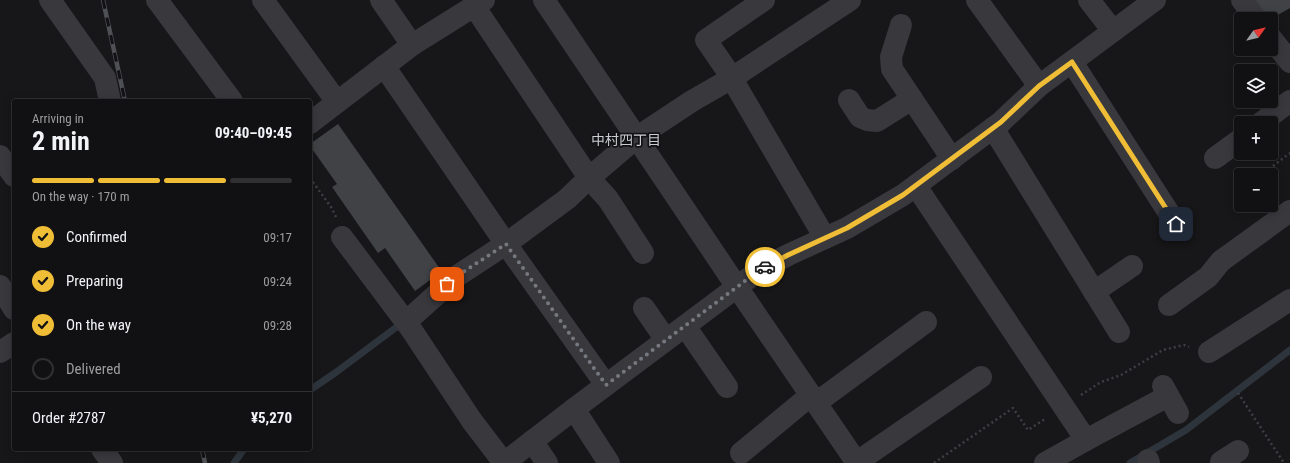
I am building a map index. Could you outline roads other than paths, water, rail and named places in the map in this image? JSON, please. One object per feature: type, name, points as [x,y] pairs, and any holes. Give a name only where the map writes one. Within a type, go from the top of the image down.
[{"type":"street","points":[[50,0],[105,78],[110,99]]},
{"type":"street","points":[[157,0],[231,99]]},
{"type":"street","points":[[263,0],[337,102]]},
{"type":"street","points":[[381,0],[412,45]]},
{"type":"street","points":[[544,0],[736,287],[857,463],[981,377]]},
{"type":"street","points":[[764,0],[706,40],[732,78],[826,238]]},
{"type":"street","points":[[406,322],[457,276],[506,244],[567,199],[636,138],[692,101],[732,78],[850,0]]},
{"type":"street","points":[[977,0],[1039,86]]},
{"type":"street","points":[[1089,0],[1113,31]]},
{"type":"street","points":[[342,237],[406,322],[472,421],[504,463],[757,272],[788,255],[847,228],[916,186],[993,128],[1039,86],[1155,0]]},
{"type":"street","points":[[1242,0],[1251,12]]},
{"type":"street","points":[[312,121],[412,45],[479,3],[589,178],[608,199],[643,253]]},
{"type":"street","points":[[901,25],[891,57],[892,69],[952,159]]},
{"type":"street","points":[[1278,47],[1290,62]]},
{"type":"street","points":[[1072,62],[1176,224]]},
{"type":"street","points":[[384,66],[506,244],[606,385]]},
{"type":"street","points":[[849,100],[860,117],[867,120],[877,121],[912,99]]},
{"type":"street","points":[[1271,116],[1290,101]]},
{"type":"street","points":[[993,128],[1119,332]]},
{"type":"street","points":[[1215,158],[1234,144]]},
{"type":"street","points":[[0,156],[12,173]]},
{"type":"street","points":[[916,186],[1086,440]]},
{"type":"street","points":[[1169,305],[1208,277],[1221,261],[1290,210]]},
{"type":"street","points":[[1094,292],[1132,266]]},
{"type":"street","points":[[0,286],[12,306]]},
{"type":"street","points":[[1209,352],[1290,300]]},
{"type":"street","points":[[644,308],[666,340]]},
{"type":"street","points":[[741,453],[814,399],[926,322]]},
{"type":"street","points":[[685,326],[728,387]]},
{"type":"street","points":[[0,352],[12,343]]},
{"type":"street","points":[[1045,463],[1086,440],[1170,399]]},
{"type":"street","points":[[574,409],[608,463]]},
{"type":"street","points":[[532,441],[546,463]]},
{"type":"street","points":[[103,451],[112,463]]},
{"type":"waterway","points":[[312,389],[398,326]]},
{"type":"waterway","points":[[1130,463],[1186,430],[1290,350]]},
{"type":"waterway","points":[[234,463],[243,451]]},
{"type":"railway","points":[[103,0],[125,99]]},
{"type":"railway","points":[[202,451],[205,463]]},
{"type":"district","name":"中村四丁目","points":[[626,140]]}]
